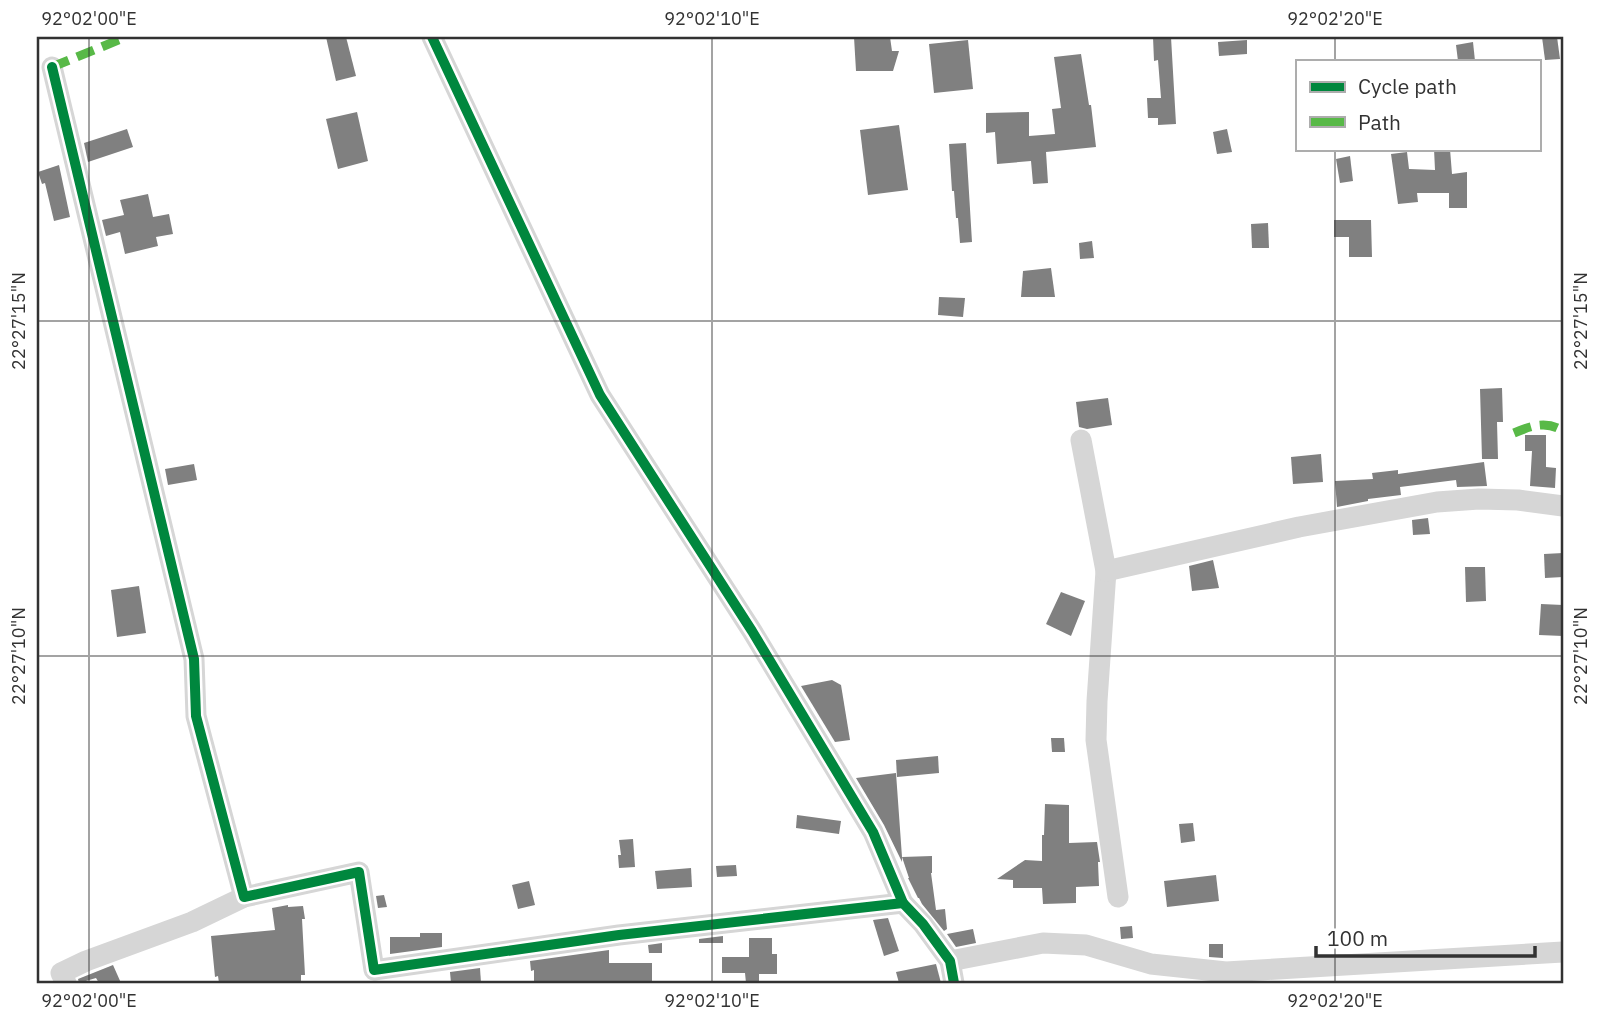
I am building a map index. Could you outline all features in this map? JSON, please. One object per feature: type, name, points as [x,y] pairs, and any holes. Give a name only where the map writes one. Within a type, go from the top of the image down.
[{"type":"street","points":[[432,37],[600,395],[752,631],[873,832],[903,904],[923,924],[950,961],[954,983]]},
{"type":"street","points":[[52,67],[194,659],[196,716],[244,897]]},
{"type":"street","points":[[1081,440],[1106,571],[1096,740],[1118,897]]},
{"type":"street","points":[[1106,571],[1299,527],[1437,502],[1479,499],[1563,506]]},
{"type":"street","points":[[66,983],[61,973],[86,961],[192,922],[244,897],[359,872],[374,970],[619,935],[903,904]]},
{"type":"street","points":[[950,961],[1043,943],[1086,945],[1151,964],[1226,972],[1563,952]]},
{"type":"building","points":[[326,37],[346,37],[356,76],[336,81]]},
{"type":"building","points":[[854,37],[890,37],[892,51],[899,51],[893,71],[856,71]]},
{"type":"building","points":[[1153,37],[1171,37],[1176,124],[1158,125],[1158,118],[1148,118],[1147,98],[1161,98],[1158,60],[1154,61]]},
{"type":"building","points":[[1542,37],[1557,37],[1560,59],[1545,60]]},
{"type":"building","points":[[968,40],[973,89],[934,93],[929,44]]},
{"type":"building","points":[[1247,40],[1247,54],[1219,56],[1218,42]]},
{"type":"building","points":[[1473,42],[1475,60],[1458,60],[1456,45]]},
{"type":"building","points":[[1081,54],[1096,147],[1046,152],[1048,183],[1033,184],[1031,161],[997,164],[995,132],[986,133],[986,113],[1029,112],[1029,136],[1055,134],[1052,109],[1061,108],[1054,57]]},
{"type":"building","points":[[357,112],[368,161],[338,169],[326,119]]},
{"type":"building","points":[[899,125],[908,190],[868,195],[860,130]]},
{"type":"building","points":[[127,129],[133,147],[88,162],[84,143]]},
{"type":"building","points":[[1227,129],[1232,152],[1217,154],[1213,132]]},
{"type":"building","points":[[966,143],[972,242],[960,243],[952,191],[949,144]]},
{"type":"building","points":[[1434,150],[1450,150],[1452,174],[1467,172],[1467,208],[1449,208],[1449,193],[1417,193],[1418,202],[1398,204],[1391,154],[1407,152],[1409,169],[1435,170]]},
{"type":"building","points":[[1350,156],[1353,181],[1340,183],[1336,159]]},
{"type":"building","points":[[59,165],[70,217],[54,221],[45,183],[42,184],[38,172]]},
{"type":"building","points":[[148,194],[153,217],[169,214],[173,234],[156,237],[158,246],[125,254],[120,232],[106,236],[102,220],[124,215],[120,200]]},
{"type":"building","points":[[1334,220],[1371,220],[1372,257],[1349,257],[1349,237],[1334,237]]},
{"type":"building","points":[[1268,223],[1269,248],[1252,248],[1251,224]]},
{"type":"building","points":[[1092,241],[1094,258],[1080,259],[1079,243]]},
{"type":"building","points":[[1051,268],[1055,297],[1021,297],[1023,271]]},
{"type":"building","points":[[939,297],[965,298],[963,317],[938,315]]},
{"type":"building","points":[[1502,388],[1503,422],[1497,422],[1498,459],[1482,459],[1480,389]]},
{"type":"building","points":[[1108,398],[1112,425],[1087,429],[1079,427],[1076,402]]},
{"type":"building","points":[[1525,435],[1546,435],[1546,467],[1556,468],[1555,488],[1530,486],[1532,451],[1525,451]]},
{"type":"building","points":[[1321,454],[1323,482],[1293,484],[1291,457]]},
{"type":"building","points":[[1484,462],[1487,486],[1457,487],[1456,480],[1400,487],[1401,495],[1368,499],[1337,507],[1335,481],[1373,479],[1372,473],[1398,470],[1398,474]]},
{"type":"building","points":[[194,464],[197,480],[168,485],[165,469]]},
{"type":"building","points":[[1428,518],[1430,534],[1413,535],[1412,520]]},
{"type":"building","points":[[1563,553],[1563,577],[1545,578],[1544,554]]},
{"type":"building","points":[[1213,560],[1219,588],[1192,591],[1189,566]]},
{"type":"building","points":[[1465,567],[1485,567],[1486,601],[1466,602]]},
{"type":"building","points":[[139,586],[146,633],[117,637],[111,590]]},
{"type":"building","points":[[1061,592],[1085,601],[1071,636],[1046,624]]},
{"type":"building","points":[[1541,604],[1563,605],[1563,636],[1539,635]]},
{"type":"building","points":[[832,680],[841,685],[850,740],[835,742],[801,686]]},
{"type":"building","points":[[1051,738],[1064,738],[1065,752],[1052,752]]},
{"type":"building","points":[[938,756],[939,773],[897,777],[896,760]]},
{"type":"building","points":[[896,773],[902,862],[856,778]]},
{"type":"building","points":[[1045,804],[1069,805],[1069,843],[1097,842],[1099,886],[1076,887],[1076,903],[1043,904],[1042,888],[1013,888],[1013,880],[997,879],[1025,860],[1042,861]]},
{"type":"building","points":[[797,815],[841,821],[839,834],[796,828]]},
{"type":"building","points":[[1193,823],[1195,841],[1181,843],[1179,824]]},
{"type":"building","points":[[633,839],[635,867],[619,868],[619,840]]},
{"type":"building","points":[[932,856],[931,873],[936,910],[945,909],[947,929],[944,931],[918,898],[902,857]]},
{"type":"building","points":[[736,865],[737,876],[717,877],[716,866]]},
{"type":"building","points":[[691,868],[692,887],[657,889],[655,871]]},
{"type":"building","points":[[1216,875],[1219,901],[1167,907],[1164,881]]},
{"type":"building","points":[[529,881],[535,905],[518,909],[512,885]]},
{"type":"building","points":[[384,895],[387,907],[378,908],[376,896]]},
{"type":"building","points":[[303,906],[305,975],[301,975],[301,983],[219,983],[218,976],[215,977],[211,936],[275,930],[272,908]]},
{"type":"building","points":[[888,918],[899,951],[884,956],[873,920]]},
{"type":"building","points":[[1132,926],[1133,938],[1121,939],[1120,927]]},
{"type":"building","points":[[973,929],[976,943],[956,947],[947,934]]},
{"type":"building","points":[[420,933],[442,933],[442,947],[390,954],[390,937],[420,937]]},
{"type":"building","points":[[723,936],[723,943],[699,943],[699,939]]},
{"type":"building","points":[[749,938],[772,938],[772,954],[777,954],[777,974],[759,974],[759,983],[746,983],[745,973],[722,973],[722,957],[749,957]]},
{"type":"building","points":[[662,943],[662,953],[649,953],[648,945]]},
{"type":"building","points":[[1209,944],[1223,944],[1223,958],[1209,957]]},
{"type":"building","points":[[609,950],[609,963],[652,963],[652,983],[534,983],[534,970],[531,971],[530,961]]},
{"type":"building","points":[[936,964],[941,983],[899,983],[896,972]]},
{"type":"building","points":[[113,965],[121,983],[99,983],[96,978],[79,983],[78,979]]},
{"type":"building","points":[[480,968],[481,983],[451,983],[450,972]]},
{"type":"marked path","points":[[52,67],[126,37]]},
{"type":"marked path","points":[[1514,433],[1532,426],[1545,425],[1563,431]]},
{"type":"cycle path","points":[[432,37],[600,395],[752,631],[873,832],[903,903],[923,924],[950,961],[954,983]]},
{"type":"cycle path","points":[[52,67],[194,659],[196,716],[244,897],[359,872],[374,970],[619,935],[903,903]]}]
